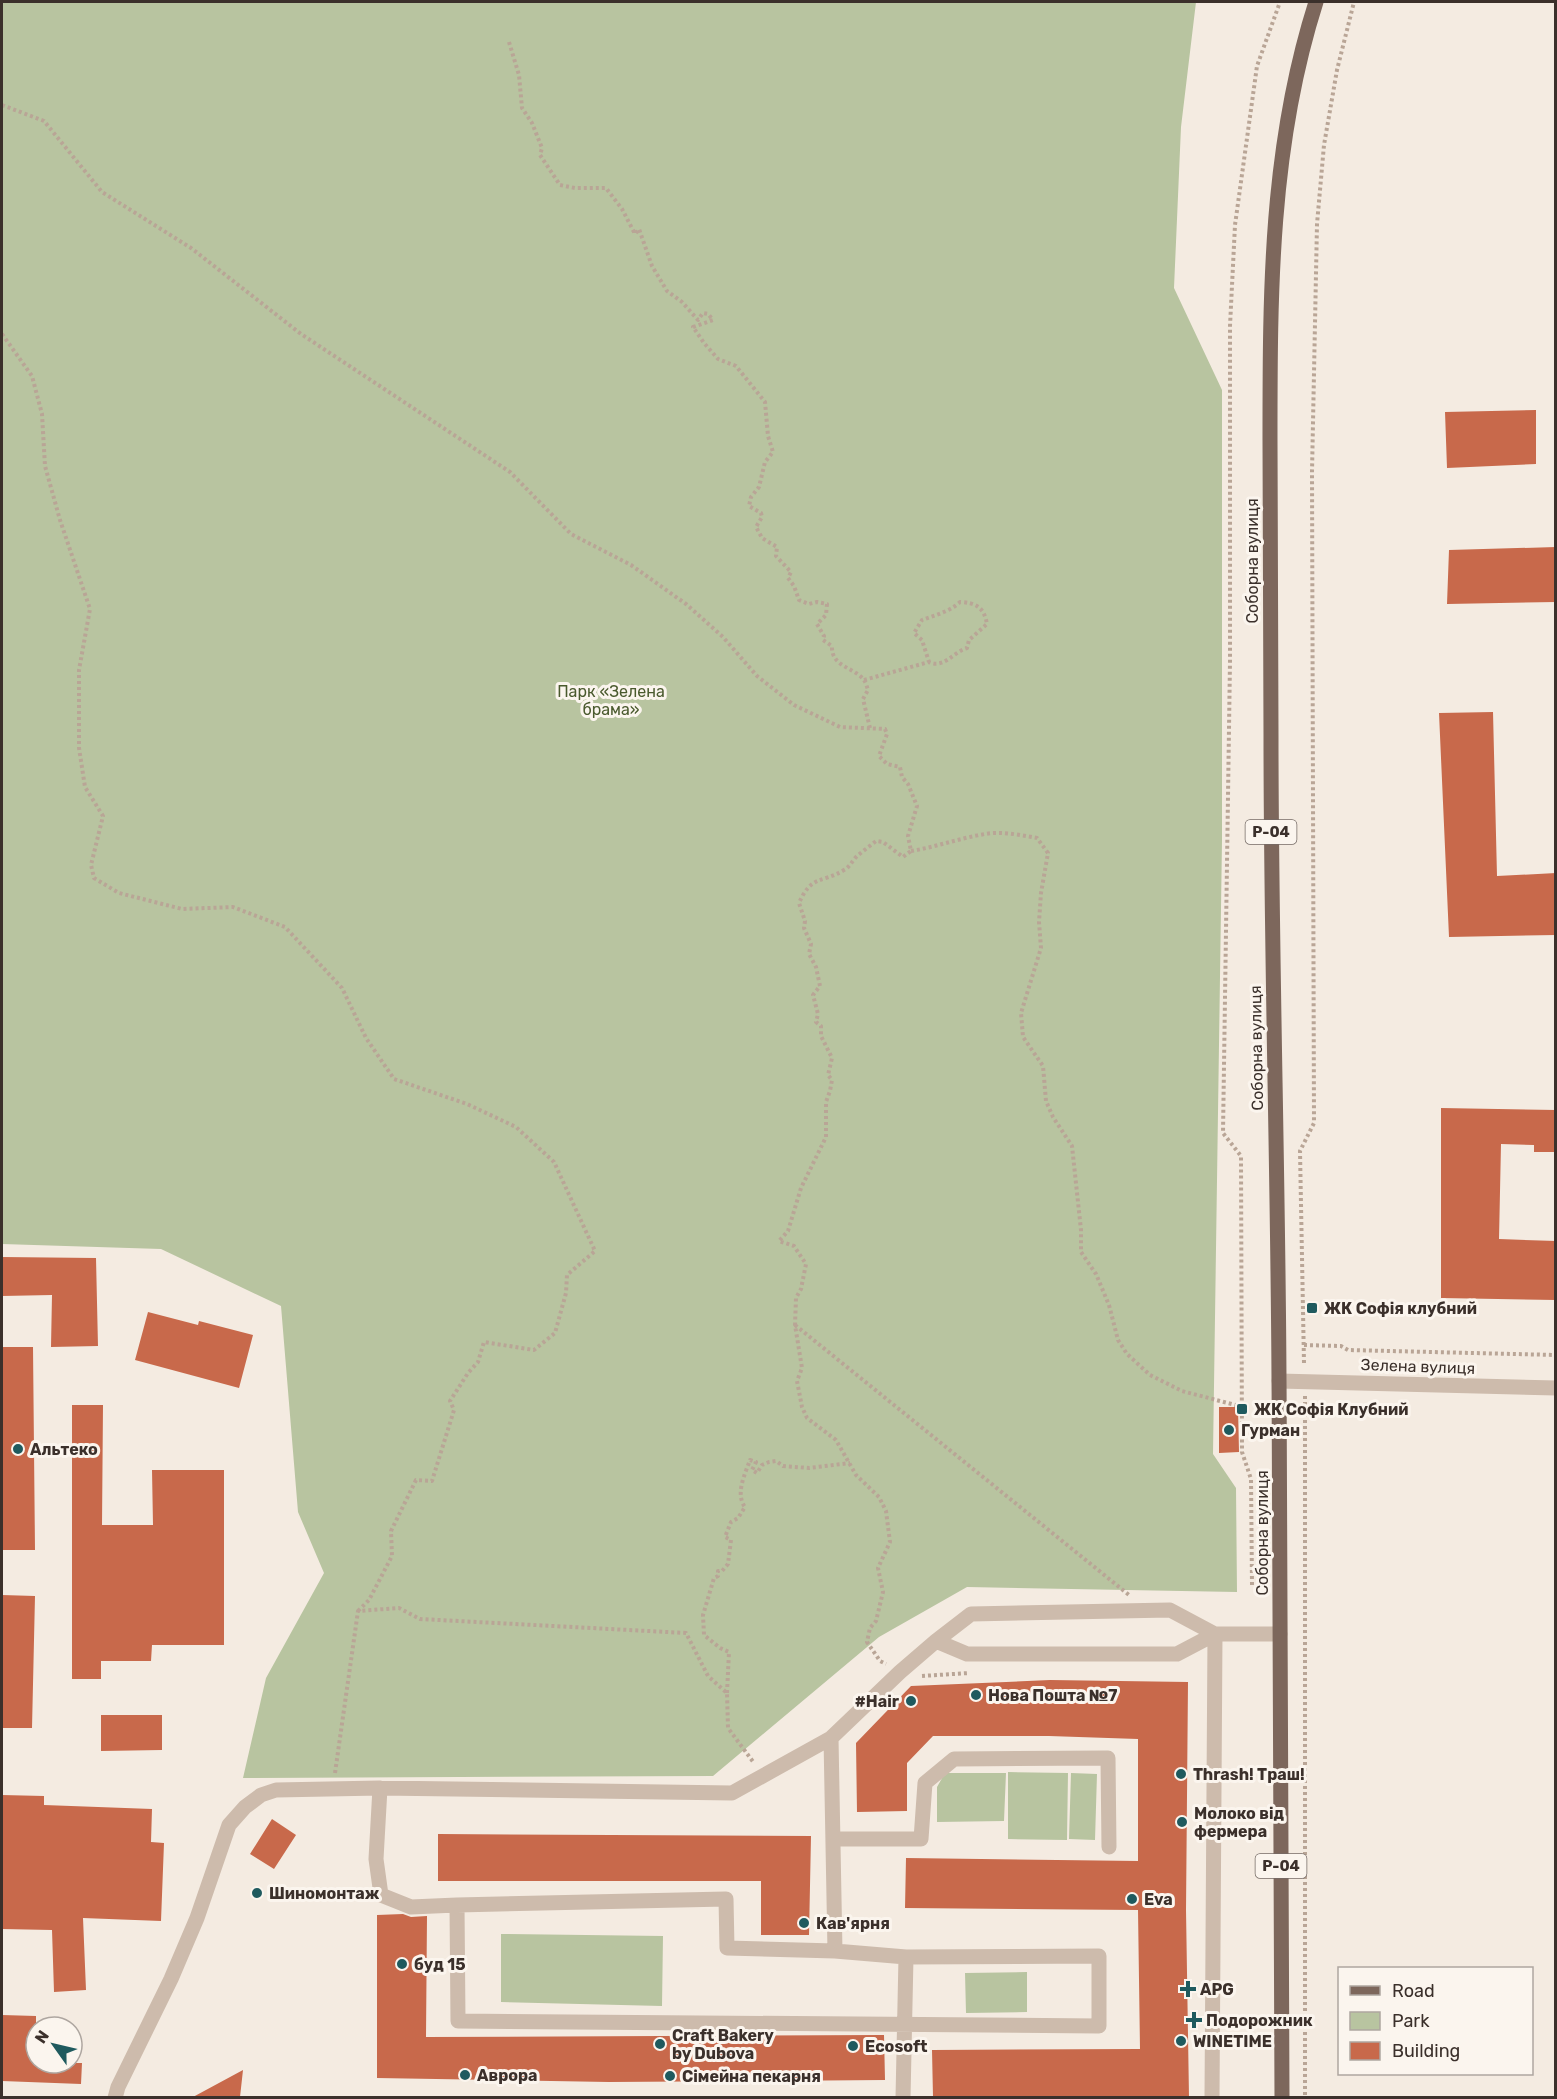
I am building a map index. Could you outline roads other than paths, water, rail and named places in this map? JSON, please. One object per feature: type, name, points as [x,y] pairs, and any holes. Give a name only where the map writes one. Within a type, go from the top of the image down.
[{"type":"main road","name":"Соборна вулиця","points":[[1282,2097],[1280,1381],[1271,802],[1270,326],[1272,245],[1278,176],[1288,110],[1306,33],[1316,2]]},
{"type":"street","name":"Зелена вулиця","points":[[1280,1381],[1556,1388]]},
{"type":"street","points":[[115,2097],[118,2086],[171,1979],[229,1825],[244,1808],[261,1795],[276,1790],[333,1788],[732,1793],[831,1738],[900,1672],[971,1614],[1170,1610],[1215,1634]]},
{"type":"street","points":[[1212,2097],[1215,1634]]},
{"type":"street","points":[[936,1641],[968,1654],[1177,1654],[1215,1634],[1280,1634]]},
{"type":"street","points":[[831,1738],[835,1951]]},
{"type":"street","points":[[833,1839],[921,1839],[925,1783],[954,1759],[1108,1758],[1109,1847]]},
{"type":"street","points":[[380,1788],[376,1859],[381,1895],[411,1907],[457,1905],[726,1899],[727,1948],[835,1951],[906,1957],[1099,1956],[1099,2026],[458,2021],[457,1905]]},
{"type":"street","points":[[903,2097],[906,1957]]},
{"type":"place","name":"ЖК Софія клубний","points":[[1312,1308]]},
{"type":"place","name":"ЖК Софія Клубний","points":[[1242,1409]]},
{"type":"place","name":"Гурман","points":[[1229,1430]]},
{"type":"place","name":"Альтеко","points":[[18,1449]]},
{"type":"place","name":"Нова Пошта №7","points":[[976,1695]]},
{"type":"place","name":"#Hair","points":[[911,1701]]},
{"type":"place","name":"Thrash! Траш!","points":[[1181,1774]]},
{"type":"place","name":"Молоко від фермера","points":[[1182,1822]]},
{"type":"place","name":"Шиномонтаж","points":[[257,1893]]},
{"type":"place","name":"Eva","points":[[1132,1899]]},
{"type":"place","name":"Кав'ярня","points":[[804,1923]]},
{"type":"place","name":"буд 15","points":[[402,1964]]},
{"type":"place","name":"APG","points":[[1188,1989]]},
{"type":"place","name":"Подорожник","points":[[1194,2020]]},
{"type":"place","name":"WINETIME","points":[[1181,2041]]},
{"type":"place","name":"Craft Bakery by Dubova","points":[[660,2044]]},
{"type":"place","name":"Ecosoft","points":[[853,2046]]},
{"type":"place","name":"Аврора","points":[[465,2075]]},
{"type":"place","name":"Сімейна пекарня","points":[[670,2076]]},
{"type":"park label","name":"Парк «Зелена брама»","points":[[611,700]]}]
